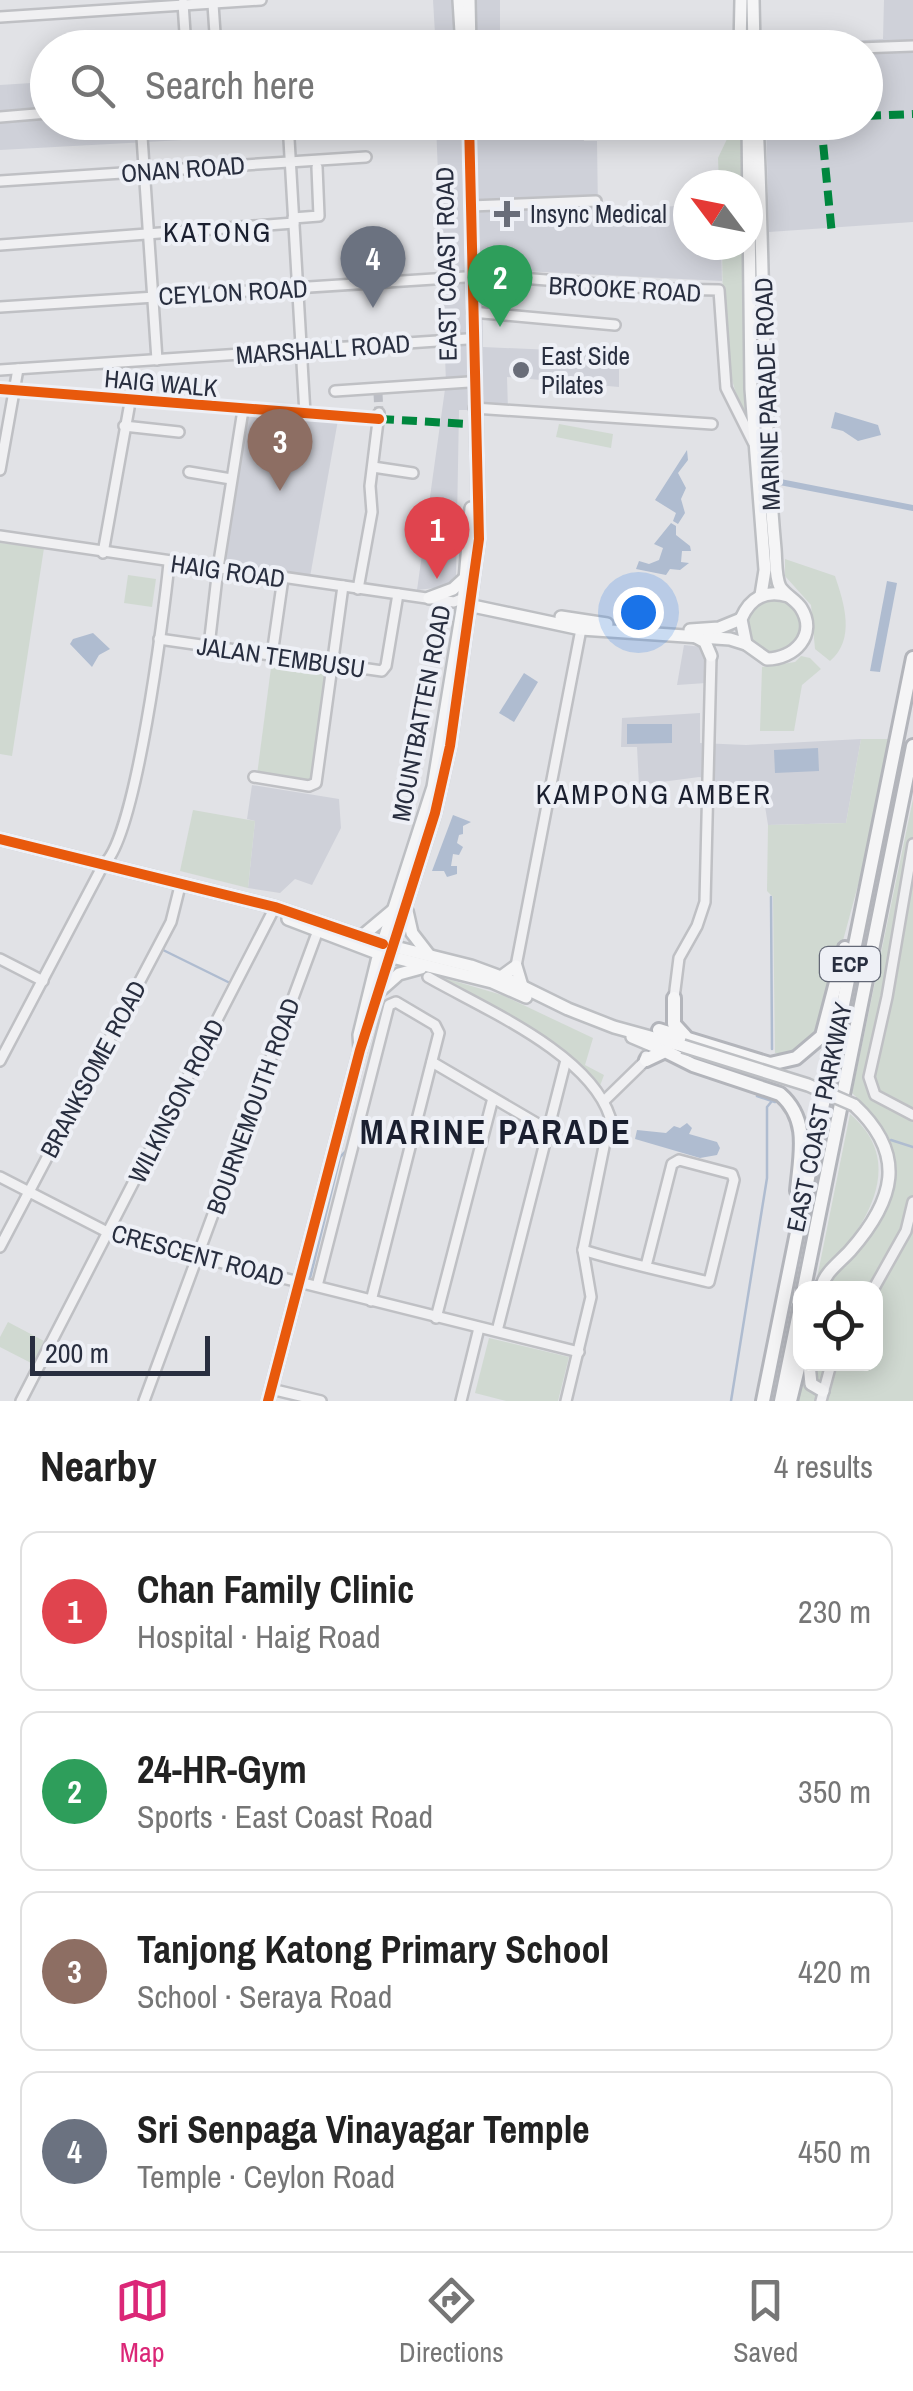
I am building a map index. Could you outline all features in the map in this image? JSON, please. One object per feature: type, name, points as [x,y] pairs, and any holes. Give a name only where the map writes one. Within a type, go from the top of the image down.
[{"type":"highway","name":"EAST COAST PARKWAY","points":[[763,1401],[913,658]]},
{"type":"highway","name":"EAST COAST PARKWAY","points":[[805,1281],[913,746]]},
{"type":"highway","name":"ECP","points":[[698,1044],[770,1064],[785,1063],[811,1048],[822,1036],[873,850]]},
{"type":"highway","points":[[674,998],[678,1030],[698,1044]]},
{"type":"highway","points":[[650,1035],[698,1044]]},
{"type":"highway","points":[[646,1060],[664,1051],[693,1066],[771,1090],[791,1104],[801,1127],[797,1190],[800,1208]]},
{"type":"highway","points":[[782,1401],[793,1344]]},
{"type":"highway","points":[[790,1401],[797,1371]]},
{"type":"main road","points":[[460,0],[461,30]]},
{"type":"main road","points":[[469,0],[470,30]]},
{"type":"main road","points":[[741,0],[742,29]]},
{"type":"main road","points":[[753,0],[754,30]]},
{"type":"main road","name":"EAST COAST ROAD","points":[[466,140],[472,407]]},
{"type":"main road","name":"EAST COAST ROAD","points":[[467,140],[470,206],[467,338],[472,407]]},
{"type":"main road","name":"MARINE PARADE ROAD","points":[[748,140],[750,376],[765,570],[762,595]]},
{"type":"main road","name":"MARINE PARADE ROAD","points":[[758,140],[766,323],[765,423],[778,579],[793,599]]},
{"type":"main road","name":"MOUNTBATTEN ROAD","points":[[360,1050],[358,1034],[443,784],[466,632],[472,407]]},
{"type":"main road","name":"MOUNTBATTEN ROAD","points":[[401,903],[433,787],[479,522],[472,407]]},
{"type":"main road","points":[[429,598],[453,589],[466,577]]},
{"type":"main road","points":[[465,602],[582,625],[706,630],[741,619],[752,601],[762,595],[783,594],[800,606],[806,624],[802,643],[778,659],[758,656],[746,644],[741,619]]},
{"type":"main road","points":[[465,602],[500,613],[746,644]]},
{"type":"main road","points":[[466,632],[476,618],[500,613]]},
{"type":"main road","points":[[696,637],[704,642],[711,656]]},
{"type":"main road","points":[[711,656],[721,639]]},
{"type":"main road","points":[[0,840],[179,890],[273,911]]},
{"type":"main road","points":[[102,866],[273,911],[430,967],[492,982],[578,1020],[650,1035],[664,1051]]},
{"type":"main road","points":[[361,937],[401,903],[408,926],[430,967]]},
{"type":"main road","points":[[320,927],[361,937],[386,950]]},
{"type":"main road","name":"MOUNTBATTEN ROAD","points":[[270,1395],[360,1050],[378,995],[386,950]]},
{"type":"main road","points":[[500,977],[516,966],[524,988]]},
{"type":"main road","points":[[378,995],[399,974],[430,967],[500,977],[614,1027],[808,1085],[854,1106],[878,1130],[886,1149],[890,1181],[879,1212],[823,1281]]},
{"type":"main road","points":[[650,1035],[668,1020],[674,998]]},
{"type":"main road","points":[[810,1371],[811,1384],[822,1396]]},
{"type":"street","points":[[0,16],[133,4],[262,0]]},
{"type":"street","points":[[182,3],[184,30]]},
{"type":"street","points":[[213,4],[215,30]]},
{"type":"street","points":[[883,48],[913,48]]},
{"type":"street","points":[[883,51],[913,48]]},
{"type":"street","points":[[0,117],[30,115]]},
{"type":"street","points":[[142,140],[157,360]]},
{"type":"street","points":[[287,140],[305,414]]},
{"type":"street","name":"ONAN ROAD","points":[[0,181],[366,157]]},
{"type":"street","points":[[0,245],[148,235],[319,216],[317,167]]},
{"type":"street","name":"EAST COAST ROAD","points":[[470,206],[596,200]]},
{"type":"street","name":"CEYLON ROAD","points":[[0,307],[469,277]]},
{"type":"street","name":"BROOKE ROAD","points":[[469,277],[719,292]]},
{"type":"street","name":"MARINE PARADE ROAD","points":[[719,292],[726,388],[754,446]]},
{"type":"street","name":"EAST COAST ROAD","points":[[472,314],[615,325]]},
{"type":"street","name":"MARSHALL ROAD","points":[[0,370],[467,338]]},
{"type":"street","points":[[0,470],[6,418],[18,369]]},
{"type":"street","points":[[335,391],[469,382]]},
{"type":"street","points":[[472,407],[712,424]]},
{"type":"street","points":[[209,646],[243,410]]},
{"type":"street","points":[[358,589],[372,512],[379,413]]},
{"type":"street","points":[[103,552],[125,423],[179,432]]},
{"type":"street","points":[[373,467],[413,473]]},
{"type":"street","points":[[189,472],[232,478]]},
{"type":"street","name":"HAIG ROAD","points":[[0,536],[465,602]]},
{"type":"street","points":[[119,868],[117,844],[149,716],[169,563]]},
{"type":"street","points":[[272,655],[282,578]]},
{"type":"street","points":[[254,777],[312,786],[316,783],[343,586]]},
{"type":"street","name":"JALAN TEMBUSU","points":[[160,640],[384,670],[398,594]]},
{"type":"street","points":[[516,966],[582,625]]},
{"type":"street","points":[[674,998],[679,958],[705,902],[711,656]]},
{"type":"street","points":[[0,1060],[117,844]]},
{"type":"street","points":[[913,844],[888,997],[869,1077],[875,1095],[913,1115]]},
{"type":"street","name":"BRANKSOME ROAD","points":[[0,1247],[171,922],[179,890]]},
{"type":"street","name":"WILKINSON ROAD","points":[[21,1401],[273,911]]},
{"type":"street","name":"BOURNEMOUTH ROAD","points":[[144,1401],[320,927]]},
{"type":"street","points":[[0,959],[43,980]]},
{"type":"street","points":[[430,967],[566,1060],[604,1100],[610,1118],[583,1250],[592,1297],[566,1401]]},
{"type":"street","points":[[318,1286],[389,1005],[396,1002],[438,1028],[371,1301]]},
{"type":"street","points":[[604,1100],[646,1060],[650,1035]]},
{"type":"street","points":[[497,1332],[566,1060]]},
{"type":"street","points":[[432,1062],[548,1130]]},
{"type":"street","points":[[436,1318],[493,1098]]},
{"type":"street","points":[[583,1250],[646,1266],[709,1282],[734,1180],[732,1174],[679,1160],[672,1164],[646,1266]]},
{"type":"street","name":"CRESCENT ROAD","points":[[0,1177],[108,1234],[580,1352]]},
{"type":"street","points":[[878,1281],[906,1231],[913,1202]]},
{"type":"street","points":[[461,1401],[479,1328]]},
{"type":"street","points":[[822,1396],[829,1371]]},
{"type":"street","points":[[270,1395],[321,1401]]},
{"type":"shaded area","points":[[433,0],[500,0],[500,30],[435,30]]},
{"type":"shaded area","points":[[884,0],[913,0],[913,222],[769,232],[766,140],[883,140]]},
{"type":"shaded area","points":[[30,83],[30,140],[183,140],[0,150],[0,85]]},
{"type":"shaded area","points":[[437,140],[597,141],[598,212],[673,206],[673,260],[721,260],[722,281],[482,269],[483,347],[619,353],[619,387],[507,377],[508,410],[459,410],[456,576],[444,587],[417,590],[446,382]]},
{"type":"shaded area","points":[[727,140],[741,140],[742,170],[718,170],[718,158]]},
{"type":"shaded area","points":[[722,260],[747,260],[746,413],[732,378],[723,308]]},
{"type":"shaded area","points":[[248,412],[338,420],[310,577],[223,562]]},
{"type":"shaded area","points":[[559,424],[613,434],[611,448],[556,437]]},
{"type":"shaded area","points":[[0,543],[44,548],[12,756],[0,754]]},
{"type":"shaded area","points":[[785,559],[835,576],[846,620],[843,642],[830,661],[815,649],[811,605],[785,576]]},
{"type":"shaded area","points":[[128,575],[156,579],[152,607],[124,603]]},
{"type":"shaded area","points":[[774,599],[793,607],[801,626],[793,645],[774,653],[755,645],[747,626],[755,607]]},
{"type":"shaded area","points":[[684,645],[702,647],[706,683],[677,685]]},
{"type":"shaded area","points":[[801,656],[810,658],[821,669],[802,685],[794,731],[760,731],[762,667],[795,662]]},
{"type":"shaded area","points":[[272,660],[330,667],[312,785],[257,775]]},
{"type":"shaded area","points":[[700,713],[700,743],[746,745],[861,739],[846,823],[768,825],[764,800],[714,800],[712,779],[699,777],[639,785],[637,747],[621,747],[622,718]]},
{"type":"shaded area","points":[[861,739],[888,739],[861,874],[818,1033],[794,1054],[775,1053],[773,897],[767,891],[768,825],[846,823]]},
{"type":"shaded area","points":[[252,785],[339,799],[341,828],[312,885],[295,879],[280,893],[248,888],[255,821],[247,819]]},
{"type":"shaded area","points":[[913,799],[913,1401],[793,1401],[801,1371],[883,1371],[883,1281],[831,1281],[878,1225],[894,1185],[892,1149],[870,1112],[852,1093]]},
{"type":"shaded area","points":[[193,810],[255,821],[248,888],[180,871]]},
{"type":"shaded area","points":[[434,975],[502,995],[593,1038],[585,1065],[604,1075],[598,1091],[558,1051]]},
{"type":"shaded area","points":[[850,1114],[868,1135],[877,1156],[878,1179],[862,1223],[816,1281]]},
{"type":"shaded area","points":[[8,1322],[44,1341],[33,1364],[0,1347],[0,1337]]},
{"type":"shaded area","points":[[489,1338],[569,1357],[558,1401],[506,1401],[475,1393]]},
{"type":"water","points":[[835,412],[878,425],[881,435],[858,441],[831,428]]},
{"type":"water","points":[[687,450],[688,460],[678,473],[686,488],[681,499],[685,513],[678,524],[673,521],[676,513],[655,500]]},
{"type":"water","points":[[671,523],[676,526],[676,535],[690,546],[691,551],[682,551],[681,562],[689,563],[680,570],[670,569],[666,575],[636,569],[639,561],[649,564],[659,560],[663,548],[654,544]]},
{"type":"water","points":[[887,581],[897,583],[880,672],[870,671]]},
{"type":"water","points":[[93,633],[110,649],[99,655],[92,667],[70,644],[73,639]]},
{"type":"water","points":[[524,673],[538,682],[514,722],[499,713]]},
{"type":"water","points":[[627,724],[672,724],[672,743],[627,744]]},
{"type":"water","points":[[818,748],[819,771],[775,773],[774,750]]},
{"type":"water","points":[[453,815],[471,822],[463,826],[463,834],[459,835],[457,843],[463,847],[459,855],[453,854],[451,866],[457,866],[457,874],[447,877],[444,871],[432,871]]},
{"type":"water","points":[[687,1123],[692,1128],[689,1134],[717,1142],[717,1155],[700,1158],[635,1139],[637,1130],[666,1133]]},
{"type":"waterway","points":[[780,482],[913,508]]},
{"type":"waterway","points":[[771,897],[772,1049]]},
{"type":"waterway","points":[[159,948],[230,983]]},
{"type":"waterway","points":[[310,1278],[385,1001]]},
{"type":"waterway","points":[[757,1096],[775,1102]]},
{"type":"waterway","points":[[731,1401],[767,1178],[767,1107],[772,1101]]},
{"type":"waterway","points":[[891,1140],[913,1147]]},
{"type":"tunnel","points":[[378,393],[379,413]]},
{"type":"marked path","points":[[883,115],[913,114]]},
{"type":"marked path","points":[[823,140],[832,235]]},
{"type":"marked path","points":[[379,419],[469,424]]},
{"type":"cycle path","points":[[268,1401],[360,1050],[435,813],[450,746],[479,539],[469,140]]},
{"type":"cycle path","name":"HAIG WALK","points":[[0,389],[379,419]]},
{"type":"cycle path","points":[[0,839],[275,907],[383,944]]},
{"type":"place","name":"Insync Medical","points":[[507,214]]},
{"type":"place","name":"Sri Senpaga Vinayagar Temple","points":[[373,308]]},
{"type":"place","name":"24-HR-Gym","points":[[500,327]]},
{"type":"place","name":"East Side Pilates","points":[[521,370]]},
{"type":"place","name":"Tanjong Katong Primary School","points":[[280,491]]},
{"type":"place","name":"Chan Family Clinic","points":[[437,579]]},
{"type":"district","name":"KATONG","points":[[218,232]]},
{"type":"district","name":"KAMPONG AMBER","points":[[654,794]]},
{"type":"district","name":"MARINE PARADE","points":[[496,1132]]}]
